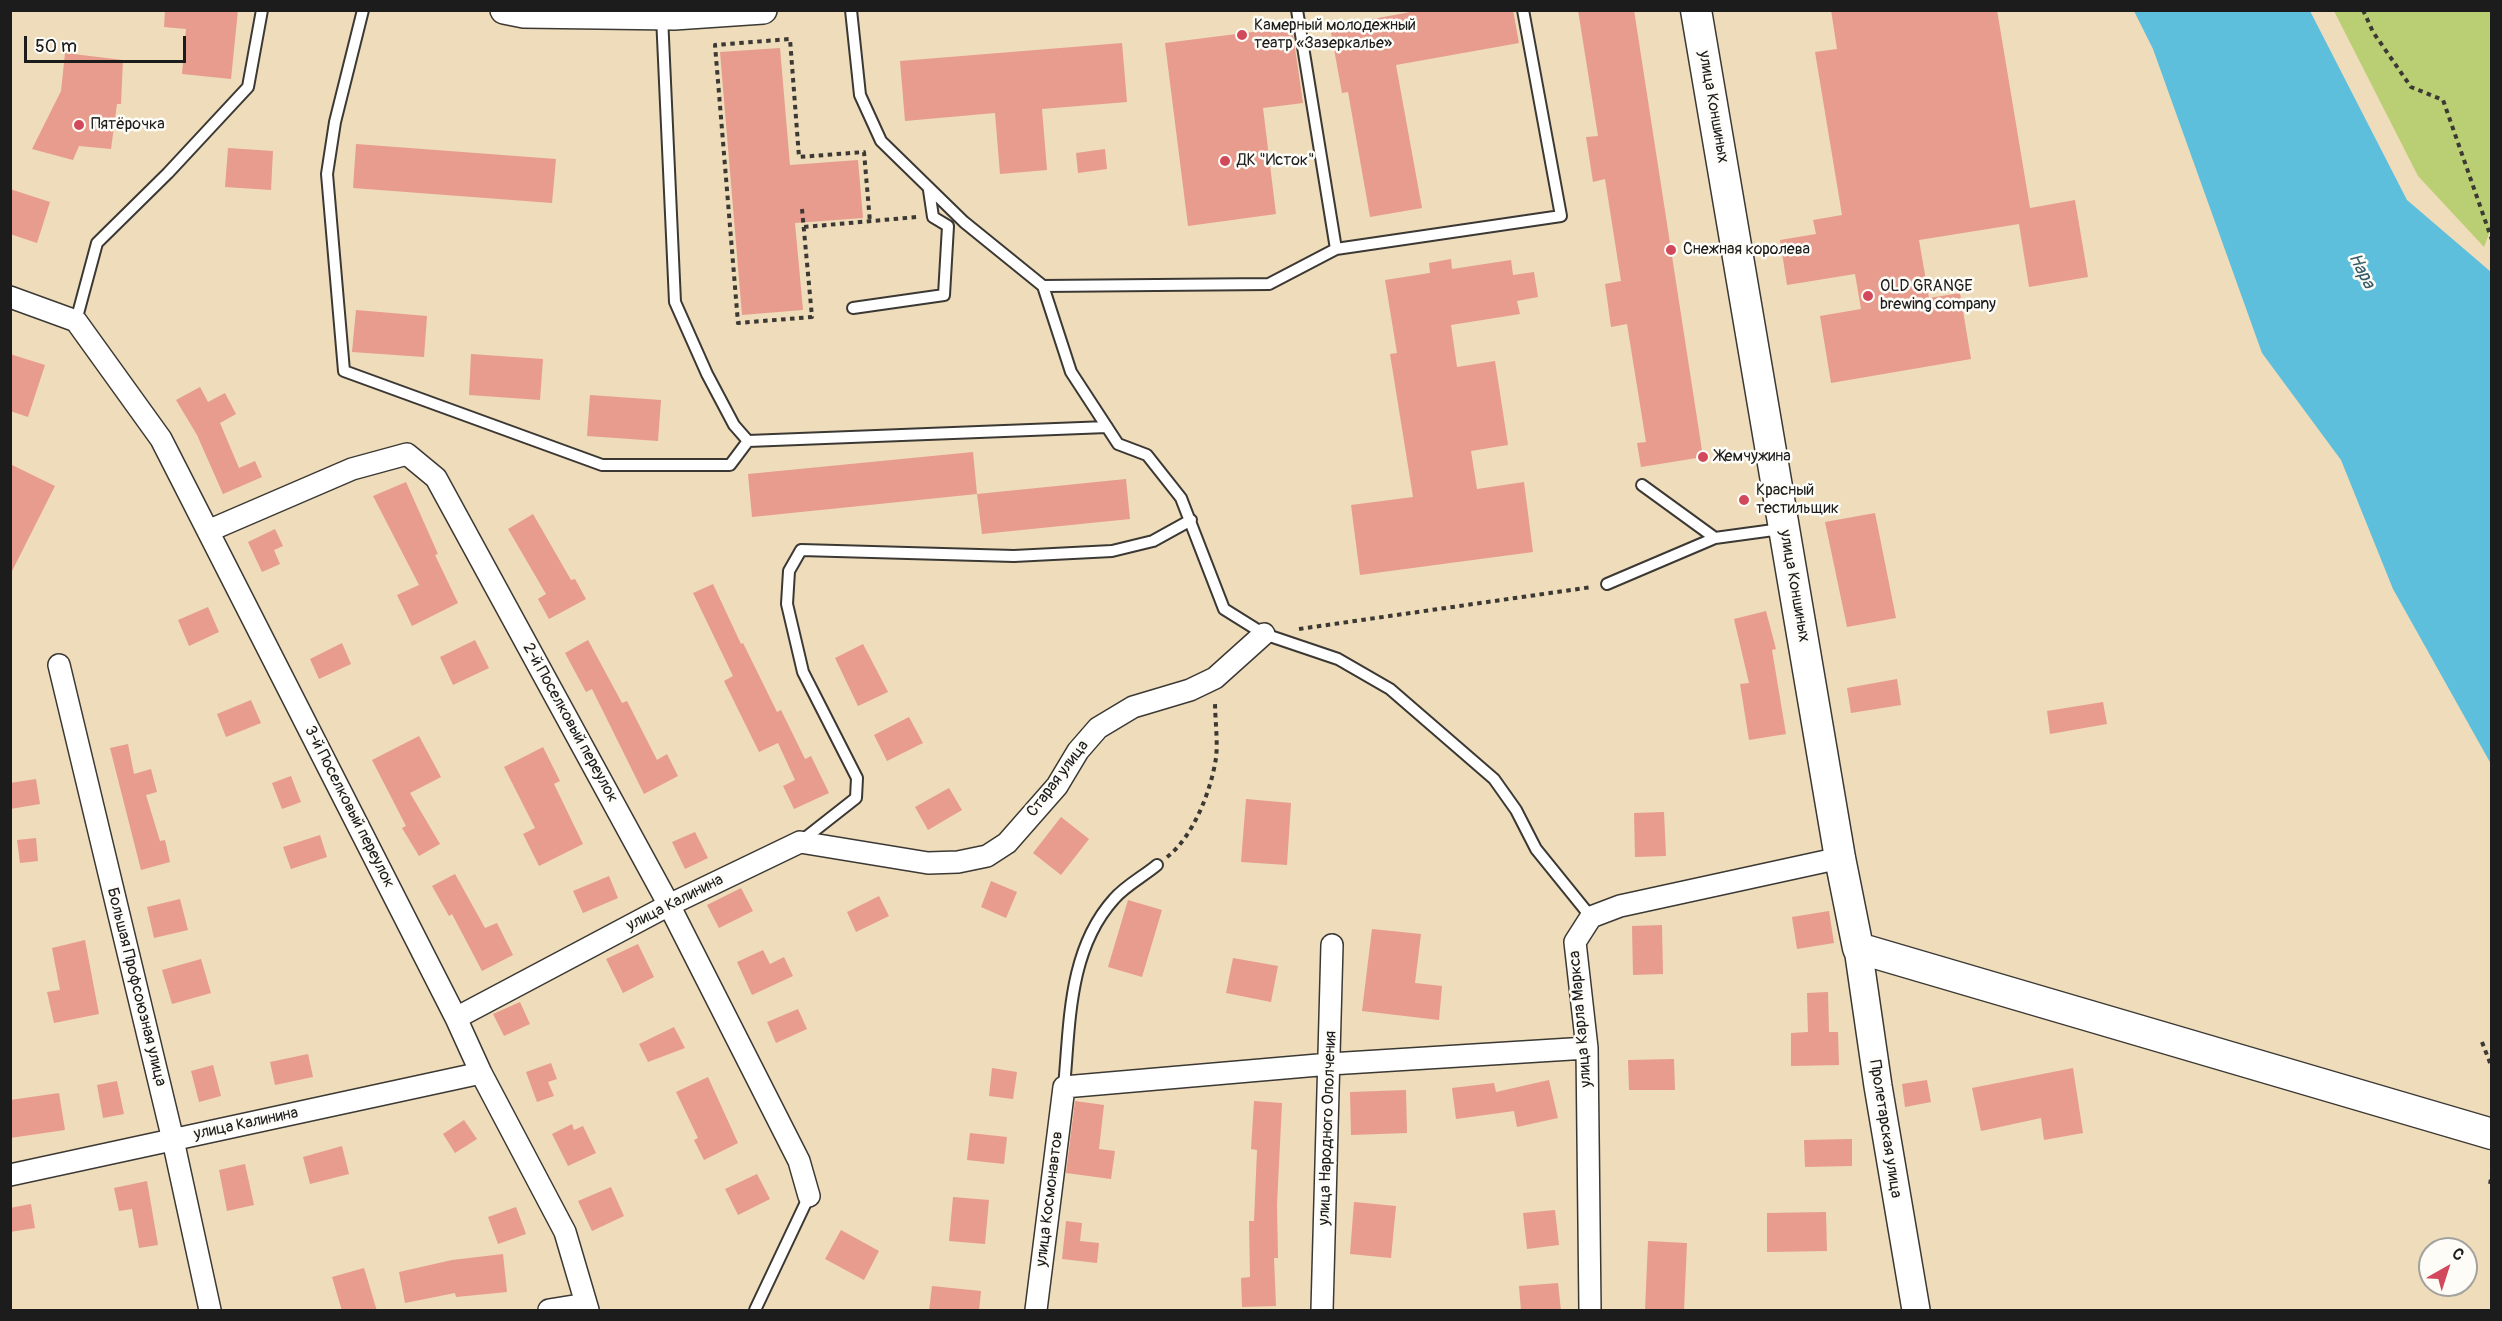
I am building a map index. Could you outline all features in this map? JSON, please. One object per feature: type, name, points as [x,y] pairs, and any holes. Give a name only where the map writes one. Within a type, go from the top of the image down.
[{"type":"main road","name":"улица Коншиных","points":[[1696,10],[1840,858],[1858,948]]},
{"type":"main road","points":[[1858,948],[2492,1134]]},
{"type":"street","points":[[504,10],[524,14],[662,15],[763,10]]},
{"type":"street","points":[[10,297],[76,321]]},
{"type":"street","name":"3-й Поселковый переулок","points":[[76,321],[161,439],[456,1018],[481,1073],[565,1232],[587,1307]]},
{"type":"street","name":"2-й Поселковый переулок","points":[[208,531],[352,469],[407,454],[436,478],[669,904],[799,1161],[809,1196]]},
{"type":"street","name":"Старая улица","points":[[800,842],[928,863],[958,862],[987,856],[1007,843],[1057,786],[1078,751],[1098,728],[1133,707],[1190,690],[1215,678],[1264,634]]},
{"type":"street","name":"Большая Профсоюзная улица","points":[[59,665],[173,1140],[210,1311]]},
{"type":"street","name":"улица Калинина","points":[[456,1018],[669,904],[800,842]]},
{"type":"street","points":[[1591,917],[1620,906],[1840,858]]},
{"type":"street","name":"улица Карла Маркса","points":[[1590,1311],[1587,1048],[1575,942],[1591,917]]},
{"type":"street","name":"улица Народного Ополчения","points":[[1322,1311],[1332,945]]},
{"type":"street","name":"Пролетарская улица","points":[[1858,948],[1878,1086],[1916,1311]]},
{"type":"street","points":[[1064,1087],[1330,1064],[1587,1048]]},
{"type":"street","name":"улица Калинина","points":[[10,1175],[481,1073]]},
{"type":"street","name":"улица Космонавтов","points":[[1035,1311],[1064,1087]]},
{"type":"street","points":[[549,1311],[587,1307]]},
{"type":"lane","points":[[76,321],[97,243],[168,173],[248,87],[262,10]]},
{"type":"lane","points":[[363,10],[335,122],[327,174],[344,371],[602,465],[730,465],[748,441]]},
{"type":"lane","points":[[851,10],[861,94],[881,141],[929,190],[1043,286],[1071,372],[1119,444],[1147,455],[1181,498],[1224,609],[1264,634],[1338,659],[1390,689],[1494,779],[1516,810],[1536,849],[1591,917]]},
{"type":"lane","points":[[1298,10],[1336,249]]},
{"type":"lane","points":[[1043,286],[1269,284],[1336,249],[1561,216],[1523,10]]},
{"type":"lane","points":[[662,15],[675,302],[707,374],[734,424],[748,441]]},
{"type":"lane","points":[[853,308],[944,295],[948,226],[933,216],[929,190]]},
{"type":"lane","points":[[748,441],[1107,426]]},
{"type":"lane","points":[[1642,485],[1715,538]]},
{"type":"lane","points":[[800,842],[856,798],[857,778],[803,672],[787,604],[789,571],[801,550],[1004,556],[1112,551],[1153,541],[1191,520]]},
{"type":"lane","points":[[1607,584],[1715,538],[1784,529]]},
{"type":"lane","points":[[1064,1087],[1075,976],[1094,930],[1114,899],[1157,865]]},
{"type":"lane","points":[[755,1311],[809,1196]]},
{"type":"path","points":[[2363,10],[2373,32],[2411,87],[2443,100],[2492,240]]},
{"type":"path","points":[[802,209],[812,317],[738,323],[730,196],[715,45],[790,39],[800,157],[864,152],[870,222]]},
{"type":"path","points":[[749,42],[750,50]]},
{"type":"path","points":[[804,227],[936,216],[933,216]]},
{"type":"path","points":[[772,313],[772,320]]},
{"type":"path","points":[[1264,634],[1607,584]]},
{"type":"path","points":[[1157,865],[1182,846],[1201,808],[1216,758],[1215,678]]},
{"type":"path","points":[[2482,1042],[2492,1068]]},
{"type":"path","points":[[2490,1184],[2492,1174]]},
{"type":"green space","points":[[2334,11],[2491,11],[2492,226],[2484,247],[2418,176]]},
{"type":"water","name":"Нара","points":[[2134,11],[2310,11],[2407,200],[2491,272],[2491,764],[2393,589],[2341,460],[2262,353],[2153,49]]},
{"type":"building","points":[[165,10],[238,10],[231,79],[182,74],[186,29],[164,27]]},
{"type":"building","points":[[1421,10],[1513,10],[1519,43],[1396,65],[1422,208],[1370,217],[1348,92],[1342,93],[1330,27]]},
{"type":"building","points":[[1578,10],[1634,10],[1703,457],[1641,467],[1637,443],[1646,442],[1627,324],[1611,327],[1605,284],[1621,281],[1605,179],[1593,182],[1586,137],[1598,136]]},
{"type":"building","points":[[1831,10],[1997,10],[2030,208],[2075,200],[2088,277],[2029,287],[2019,224],[1919,240],[1929,298],[1960,293],[1971,359],[1831,383],[1820,316],[1861,309],[1855,274],[1787,285],[1780,240],[1816,234],[1813,220],[1842,215],[1815,52],[1837,49]]},
{"type":"building","name":"ДК \"Исток\"","points":[[1292,27],[1303,103],[1263,108],[1276,214],[1188,226],[1165,43]]},
{"type":"building","points":[[1122,43],[1127,102],[1042,109],[1047,170],[1000,174],[995,113],[905,121],[900,61]]},
{"type":"building","points":[[780,48],[790,165],[858,160],[863,218],[795,223],[803,310],[742,315],[720,52]]},
{"type":"building","name":"Пятёрочка","points":[[65,53],[123,60],[121,104],[117,104],[111,149],[79,146],[73,160],[32,149],[61,91]]},
{"type":"building","points":[[356,144],[556,159],[552,203],[353,188]]},
{"type":"building","points":[[228,148],[273,151],[271,190],[225,187]]},
{"type":"building","points":[[1105,149],[1107,169],[1078,173],[1076,153]]},
{"type":"building","points":[[10,189],[50,202],[37,243],[10,234]]},
{"type":"building","points":[[1451,259],[1452,269],[1511,260],[1513,275],[1534,272],[1538,297],[1517,301],[1520,314],[1451,325],[1457,367],[1495,361],[1508,445],[1471,451],[1477,489],[1524,482],[1533,552],[1360,575],[1351,505],[1413,497],[1390,354],[1397,353],[1385,280],[1430,273],[1429,263]]},
{"type":"building","points":[[356,310],[427,316],[424,357],[352,352]]},
{"type":"building","points":[[10,354],[45,365],[28,417],[10,411]]},
{"type":"building","points":[[471,354],[543,359],[540,400],[469,395]]},
{"type":"building","points":[[200,387],[208,402],[225,393],[236,414],[220,423],[239,468],[255,461],[262,477],[223,494],[197,435],[176,400]]},
{"type":"building","points":[[590,395],[661,400],[658,441],[587,436]]},
{"type":"building","points":[[973,452],[977,494],[752,517],[748,474]]},
{"type":"building","points":[[10,464],[55,486],[10,575]]},
{"type":"building","points":[[1126,479],[1130,519],[982,534],[977,494]]},
{"type":"building","points":[[406,482],[438,554],[435,555],[458,603],[412,626],[397,595],[419,585],[373,496]]},
{"type":"building","points":[[1875,513],[1896,618],[1847,627],[1825,522]]},
{"type":"building","points":[[533,514],[571,580],[575,579],[586,599],[549,619],[538,599],[546,594],[508,529]]},
{"type":"building","points":[[275,529],[283,546],[274,550],[280,564],[262,572],[248,542]]},
{"type":"building","points":[[713,584],[777,712],[781,710],[805,759],[811,756],[829,793],[794,809],[783,786],[795,780],[778,743],[759,752],[724,681],[733,676],[693,593]]},
{"type":"building","points":[[208,607],[219,632],[189,646],[178,620]]},
{"type":"building","points":[[1766,611],[1776,649],[1772,650],[1786,734],[1749,740],[1740,684],[1749,683],[1734,619]]},
{"type":"building","points":[[475,640],[489,668],[453,685],[440,657]]},
{"type":"building","points":[[588,640],[622,703],[627,701],[657,760],[667,754],[678,776],[644,794],[592,689],[586,692],[565,653]]},
{"type":"building","points":[[342,643],[351,664],[319,679],[310,659]]},
{"type":"building","points":[[863,644],[888,692],[858,706],[835,658]]},
{"type":"building","points":[[1897,679],[1901,705],[1851,713],[1847,688]]},
{"type":"building","points":[[251,700],[261,723],[226,737],[217,714]]},
{"type":"building","points":[[2103,702],[2107,724],[2050,734],[2047,711]]},
{"type":"building","points":[[909,717],[923,743],[887,761],[874,735]]},
{"type":"building","points":[[419,736],[441,777],[410,793],[440,844],[419,856],[402,828],[406,826],[372,760]]},
{"type":"building","points":[[128,744],[134,774],[151,769],[157,792],[146,795],[160,841],[165,840],[170,862],[141,870],[110,748]]},
{"type":"building","points":[[543,747],[560,781],[554,784],[583,844],[539,866],[523,834],[535,828],[504,767]]},
{"type":"building","points":[[291,776],[301,802],[282,809],[272,783]]},
{"type":"building","points":[[36,779],[40,804],[10,809],[10,783]]},
{"type":"building","points":[[949,788],[962,810],[928,830],[915,807]]},
{"type":"building","points":[[1246,799],[1291,803],[1287,865],[1241,862]]},
{"type":"building","points":[[1664,812],[1666,856],[1635,857],[1634,813]]},
{"type":"building","points":[[1061,817],[1089,839],[1061,875],[1033,853]]},
{"type":"building","points":[[695,832],[708,858],[685,869],[672,842]]},
{"type":"building","points":[[320,835],[327,857],[291,869],[283,847]]},
{"type":"building","points":[[36,838],[38,861],[20,863],[17,840]]},
{"type":"building","points":[[455,874],[485,928],[497,923],[513,955],[482,971],[452,914],[449,916],[432,886]]},
{"type":"building","points":[[609,876],[618,898],[583,913],[573,891]]},
{"type":"building","points":[[991,881],[1017,892],[1006,918],[981,907]]},
{"type":"building","points":[[741,888],[753,911],[719,928],[707,905]]},
{"type":"building","points":[[879,896],[889,916],[856,932],[847,912]]},
{"type":"building","points":[[180,899],[188,930],[154,938],[147,907]]},
{"type":"building","points":[[1128,900],[1162,910],[1142,977],[1108,967]]},
{"type":"building","points":[[1829,911],[1834,943],[1797,949],[1792,917]]},
{"type":"building","points":[[1662,925],[1663,974],[1633,975],[1632,926]]},
{"type":"building","points":[[1372,929],[1421,934],[1415,983],[1442,986],[1439,1020],[1362,1011]]},
{"type":"building","points":[[85,940],[99,1014],[54,1023],[47,992],[60,990],[52,948]]},
{"type":"building","points":[[638,944],[654,977],[623,993],[606,959]]},
{"type":"building","points":[[763,950],[770,964],[784,957],[793,976],[752,995],[737,962]]},
{"type":"building","points":[[1233,958],[1278,966],[1271,1002],[1226,993]]},
{"type":"building","points":[[201,959],[211,993],[172,1004],[162,970]]},
{"type":"building","points":[[1828,992],[1829,1032],[1838,1032],[1839,1065],[1791,1066],[1791,1033],[1808,1032],[1807,993]]},
{"type":"building","points":[[520,1002],[530,1024],[504,1036],[493,1014]]},
{"type":"building","points":[[798,1009],[807,1029],[776,1043],[767,1022]]},
{"type":"building","points":[[674,1027],[685,1048],[648,1062],[639,1044]]},
{"type":"building","points":[[308,1054],[313,1077],[275,1085],[270,1062]]},
{"type":"building","points":[[1674,1059],[1675,1090],[1629,1090],[1628,1060]]},
{"type":"building","points":[[551,1063],[557,1079],[548,1082],[554,1096],[537,1102],[526,1072]]},
{"type":"building","points":[[213,1065],[221,1096],[199,1102],[191,1071]]},
{"type":"building","points":[[992,1068],[1017,1072],[1013,1099],[989,1096]]},
{"type":"building","points":[[2073,1068],[2083,1133],[2044,1140],[2041,1118],[1981,1131],[1972,1088]]},
{"type":"building","points":[[708,1077],[738,1143],[704,1160],[694,1140],[698,1138],[676,1092]]},
{"type":"building","points":[[1549,1080],[1558,1118],[1517,1127],[1514,1111],[1456,1119],[1452,1088],[1494,1083],[1496,1092]]},
{"type":"building","points":[[1927,1080],[1931,1102],[1905,1107],[1902,1084]]},
{"type":"building","points":[[117,1081],[124,1114],[103,1118],[97,1085]]},
{"type":"building","points":[[1406,1090],[1407,1133],[1351,1135],[1350,1092]]},
{"type":"building","points":[[59,1093],[65,1130],[10,1138],[10,1100]]},
{"type":"building","points":[[1075,1101],[1104,1105],[1099,1149],[1115,1151],[1111,1179],[1066,1173]]},
{"type":"building","points":[[1254,1101],[1282,1103],[1277,1205],[1278,1258],[1274,1258],[1276,1306],[1242,1307],[1241,1278],[1250,1277],[1249,1221],[1254,1221],[1257,1150],[1251,1149]]},
{"type":"building","points":[[464,1120],[477,1139],[455,1153],[443,1134]]},
{"type":"building","points":[[572,1124],[574,1130],[583,1126],[596,1153],[568,1166],[552,1134]]},
{"type":"building","points":[[970,1133],[1007,1137],[1004,1164],[967,1160]]},
{"type":"building","points":[[1852,1139],[1852,1166],[1805,1167],[1804,1140]]},
{"type":"building","points":[[342,1146],[349,1174],[310,1184],[303,1157]]},
{"type":"building","points":[[245,1164],[254,1205],[227,1211],[219,1170]]},
{"type":"building","points":[[757,1174],[770,1199],[738,1215],[725,1189]]},
{"type":"building","points":[[147,1181],[158,1245],[139,1248],[132,1209],[119,1211],[114,1188]]},
{"type":"building","points":[[611,1187],[624,1216],[592,1231],[578,1201]]},
{"type":"building","points":[[953,1197],[989,1200],[985,1244],[949,1241]]},
{"type":"building","points":[[1354,1202],[1396,1206],[1391,1258],[1350,1254]]},
{"type":"building","points":[[31,1204],[35,1228],[10,1232],[10,1208]]},
{"type":"building","points":[[516,1207],[526,1234],[498,1244],[488,1217]]},
{"type":"building","points":[[1555,1210],[1559,1245],[1527,1249],[1523,1213]]},
{"type":"building","points":[[1826,1212],[1827,1251],[1767,1252],[1767,1213]]},
{"type":"building","points":[[1066,1221],[1082,1223],[1080,1241],[1099,1243],[1097,1263],[1062,1259]]},
{"type":"building","points":[[841,1230],[879,1251],[864,1280],[825,1259]]},
{"type":"building","points":[[1648,1241],[1687,1243],[1684,1311],[1645,1311]]},
{"type":"building","points":[[503,1254],[507,1292],[456,1297],[455,1293],[405,1303],[399,1272],[452,1260]]},
{"type":"building","points":[[364,1268],[377,1311],[342,1311],[332,1277]]},
{"type":"building","points":[[1558,1283],[1561,1311],[1521,1311],[1519,1286]]},
{"type":"building","points":[[932,1286],[981,1291],[979,1311],[929,1311]]},
{"type":"place","name":"Камерный молодежный театр «Зазеркалье»","points":[[1242,35]]},
{"type":"place","name":"Пятёрочка","points":[[79,125]]},
{"type":"place","name":"ДК \"Исток\"","points":[[1225,161]]},
{"type":"place","name":"Снежная королева","points":[[1671,250]]},
{"type":"place","name":"OLD GRANGE brewing company","points":[[1868,296]]},
{"type":"place","name":"Жемчужина","points":[[1703,457]]},
{"type":"place","name":"Красный тестильщик","points":[[1744,500]]}]
